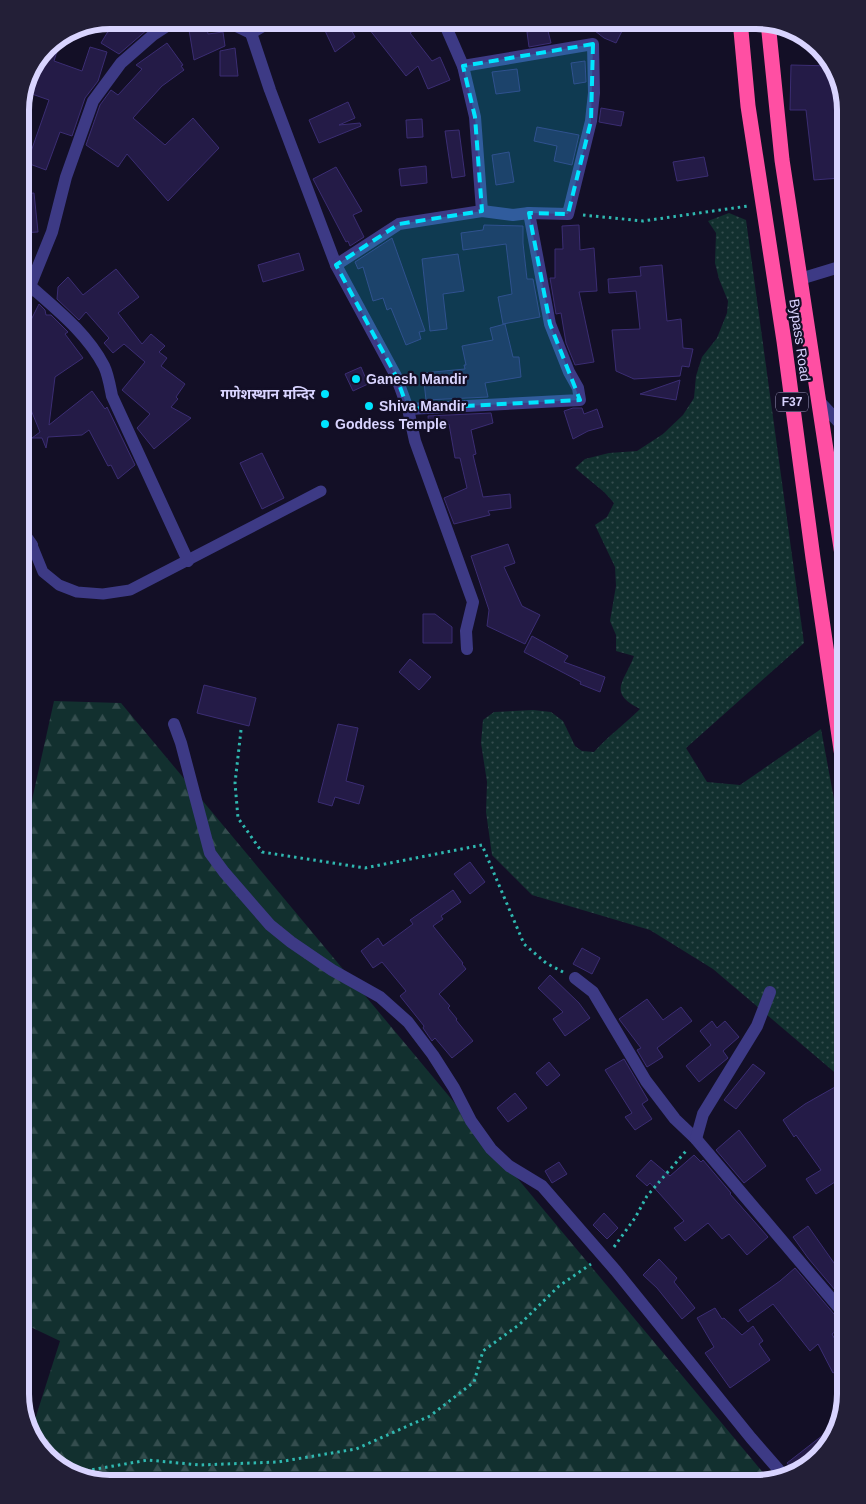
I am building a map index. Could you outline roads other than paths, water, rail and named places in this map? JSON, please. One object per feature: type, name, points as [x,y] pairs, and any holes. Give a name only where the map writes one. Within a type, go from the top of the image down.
[{"type":"highway","name":"Bypass Road","points":[[741,29],[748,106],[837,721]]},
{"type":"highway","name":"Bypass Road","points":[[769,30],[782,160],[837,519]]},
{"type":"street","points":[[162,29],[121,63],[93,101],[66,177],[52,232],[30,285],[72,324],[94,349],[105,367],[112,396],[188,561]]},
{"type":"street","points":[[243,29],[251,33]]},
{"type":"street","points":[[251,29],[270,90],[336,265],[396,376],[408,410],[415,441],[473,602],[466,631],[467,649]]},
{"type":"street","points":[[251,33],[258,29]]},
{"type":"street","points":[[448,29],[463,66],[475,117],[482,211]]},
{"type":"street","points":[[336,265],[399,224],[482,211],[513,215],[529,213],[568,214],[591,120],[594,93],[593,44],[463,66]]},
{"type":"street","points":[[408,410],[580,400],[578,388],[569,372],[550,324],[529,213]]},
{"type":"street","points":[[800,279],[837,269]]},
{"type":"street","points":[[820,402],[837,420]]},
{"type":"street","points":[[29,541],[32,545]]},
{"type":"street","points":[[174,724],[181,742],[210,853],[224,872],[277,931],[332,970],[380,997],[408,1022],[433,1055],[454,1088],[471,1121],[491,1149],[509,1166],[542,1186],[603,1256],[780,1471]]},
{"type":"street","points":[[575,978],[593,992],[646,1081],[676,1119],[696,1139],[837,1305]]},
{"type":"street","points":[[696,1139],[703,1114],[757,1026],[770,992]]},
{"type":"lane","points":[[32,545],[43,572],[59,585],[76,592],[103,594],[130,590],[321,491]]},
{"type":"place","name":"Ganesh Mandir","points":[[356,379]]},
{"type":"place","name":"गणेशस्थान मन्दिर","points":[[325,394]]},
{"type":"place","name":"Shiva Mandir","points":[[369,406]]},
{"type":"place","name":"Goddess Temple","points":[[325,424]]}]
